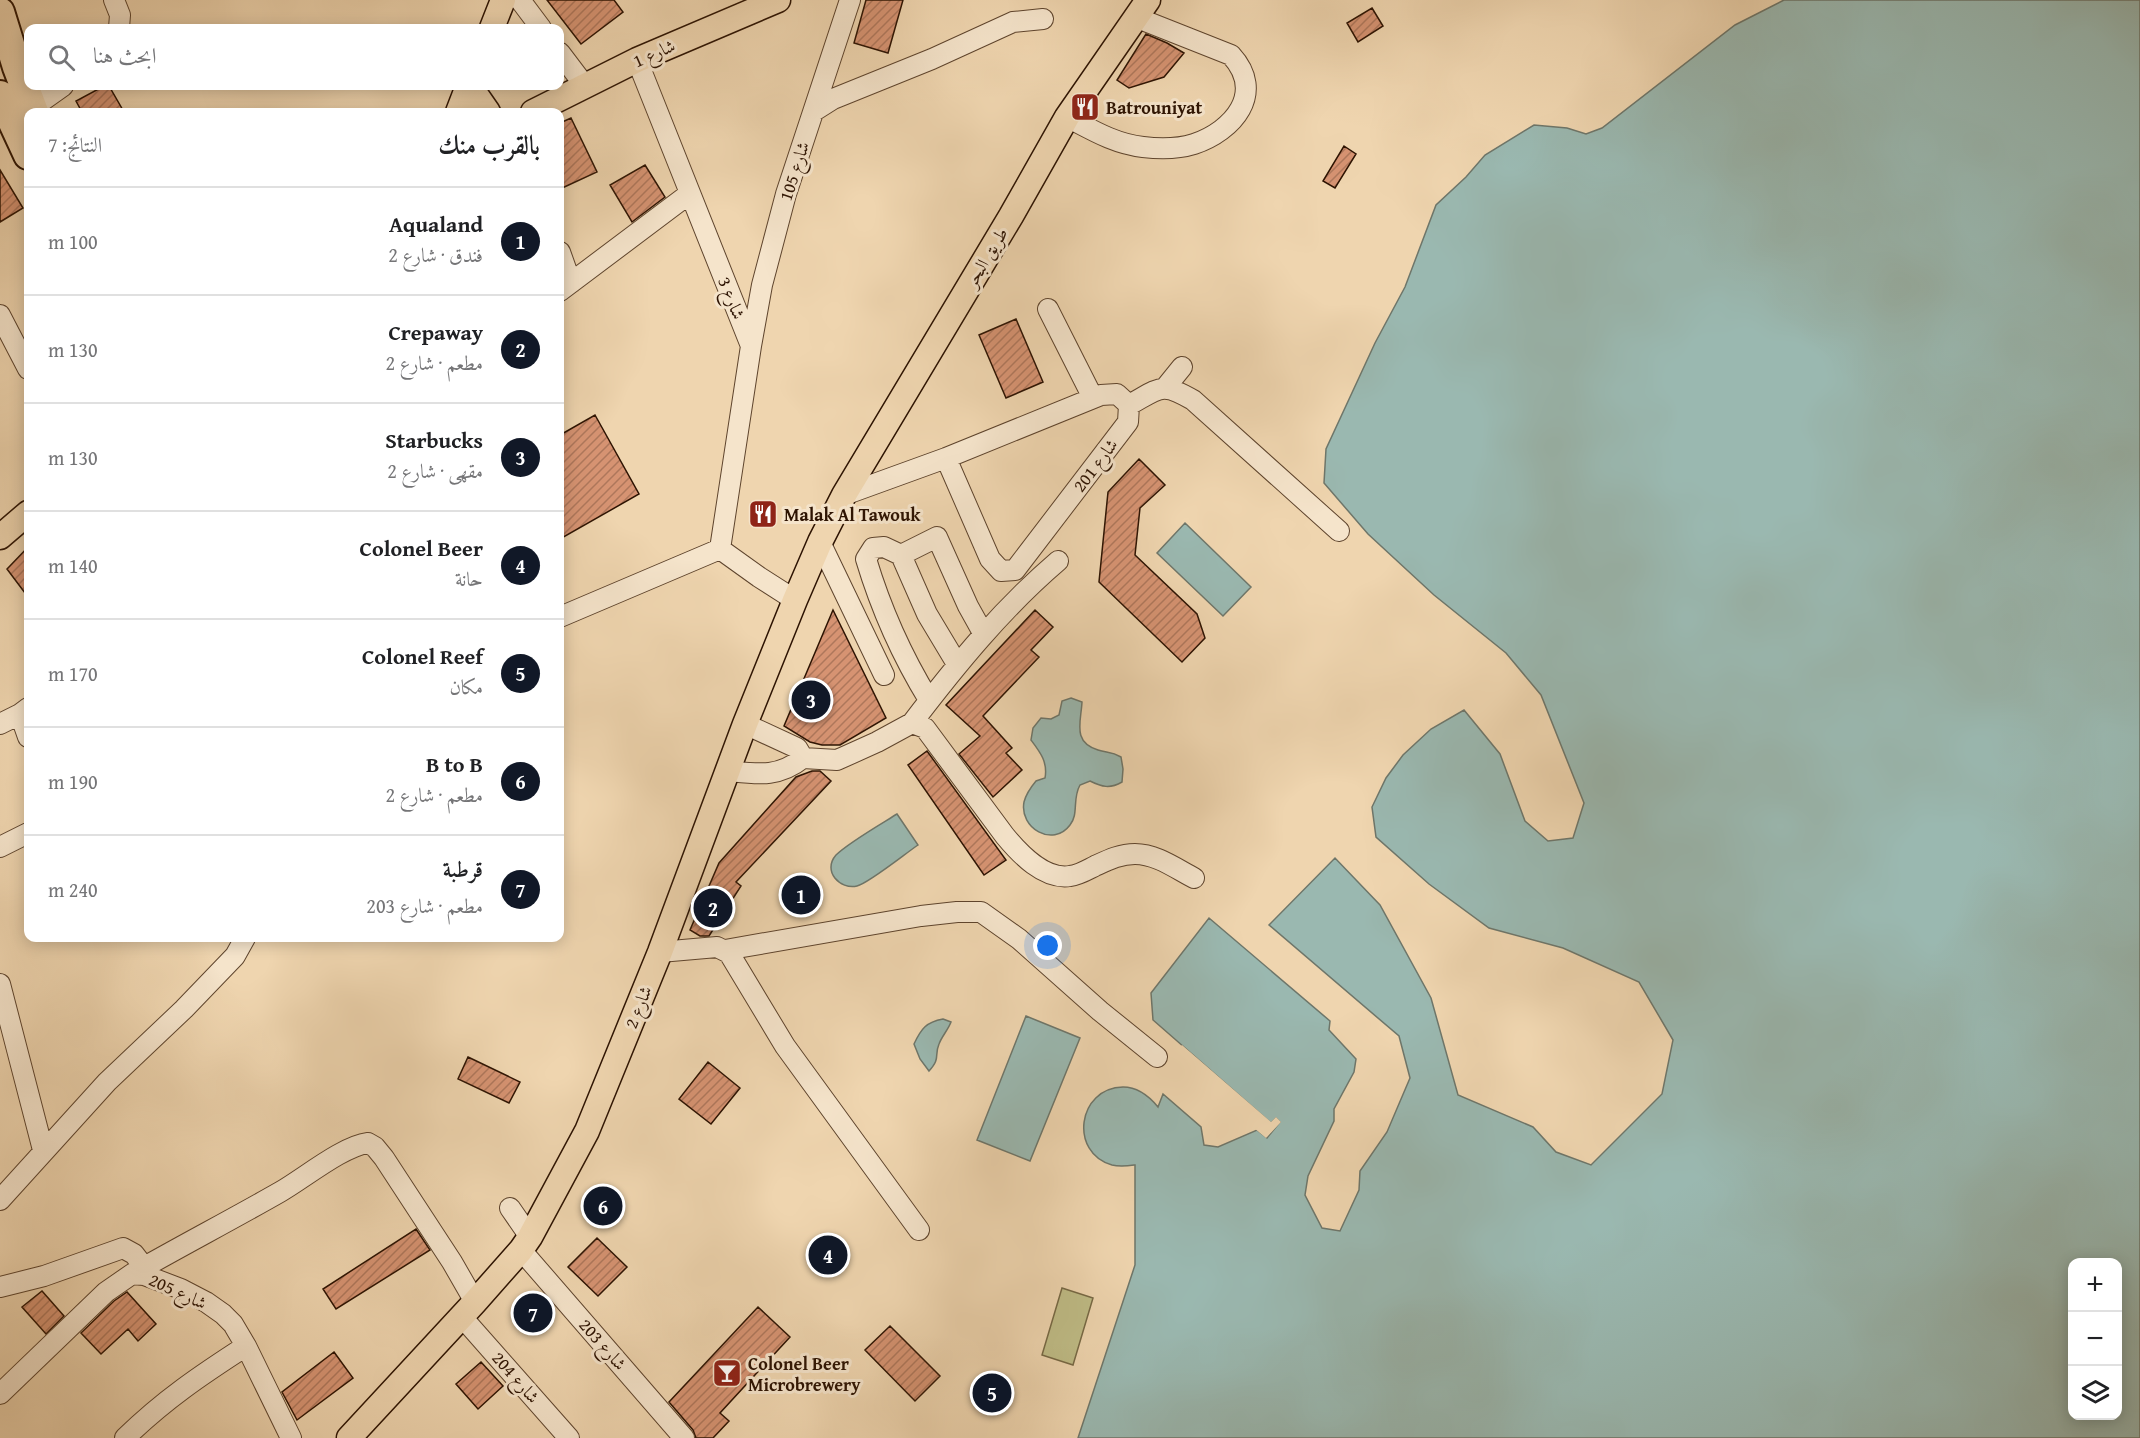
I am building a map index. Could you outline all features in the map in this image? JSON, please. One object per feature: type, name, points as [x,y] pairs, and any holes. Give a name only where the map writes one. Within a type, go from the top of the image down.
[{"type":"highway","points":[[0,12],[17,67],[14,101],[24,140]]},
{"type":"main road","points":[[494,24],[504,0]]},
{"type":"main road","name":"شارع 1","points":[[541,108],[637,60],[770,2]]},
{"type":"main road","name":"طريق البحر","points":[[832,519],[1067,117],[1141,8]]},
{"type":"main road","points":[[460,108],[467,90]]},
{"type":"main road","points":[[472,90],[485,108]]},
{"type":"main road","points":[[0,537],[24,516]]},
{"type":"main road","name":"شارع 2","points":[[349,1438],[468,1310],[526,1243],[587,1131],[660,952],[745,724],[795,600],[832,519]]},
{"type":"street","points":[[114,0],[120,15],[119,24]]},
{"type":"street","points":[[520,0],[538,24]]},
{"type":"street","name":"شارع 105","points":[[751,346],[762,285],[786,194],[850,0]]},
{"type":"street","points":[[1067,117],[1112,140],[1143,147],[1173,148],[1192,145],[1220,132],[1235,120],[1244,103],[1245,91],[1239,63],[1231,55],[1141,8]]},
{"type":"street","points":[[814,111],[833,99],[932,59],[1013,22],[1043,20]]},
{"type":"street","points":[[564,58],[585,86]]},
{"type":"street","name":"شارع 3","points":[[637,60],[751,346]]},
{"type":"street","points":[[14,101],[50,90]]},
{"type":"street","points":[[565,287],[689,194]]},
{"type":"street","points":[[1048,309],[1093,398]]},
{"type":"street","points":[[2,324],[24,362]]},
{"type":"street","points":[[720,549],[751,346]]},
{"type":"street","points":[[1165,388],[1182,367]]},
{"type":"street","points":[[844,495],[946,458],[1093,398],[1117,394],[1129,405],[1159,389],[1173,388],[1193,400],[1339,531]]},
{"type":"street","name":"شارع 201","points":[[946,458],[990,559],[1001,571],[1015,570],[1128,422],[1129,405]]},
{"type":"street","points":[[901,555],[937,537],[968,606],[983,633]]},
{"type":"street","points":[[820,542],[884,675]]},
{"type":"street","points":[[929,700],[911,671],[876,591],[866,559],[873,548],[884,547],[901,555],[927,614],[957,664]]},
{"type":"street","points":[[720,549],[795,600]]},
{"type":"street","points":[[564,614],[720,549]]},
{"type":"street","points":[[728,771],[773,773],[790,768],[803,758],[837,760],[912,723],[983,633],[1058,561]]},
{"type":"street","points":[[0,724],[24,711]]},
{"type":"street","points":[[912,723],[925,728],[1017,850],[1051,874],[1067,877],[1113,858],[1134,854],[1158,859],[1194,878]]},
{"type":"street","points":[[745,724],[797,748],[803,758]]},
{"type":"street","points":[[0,847],[24,835]]},
{"type":"street","points":[[725,950],[921,916],[981,912],[1018,939],[1100,1011],[1157,1057]]},
{"type":"street","points":[[0,1200],[107,1082],[184,1009],[235,956],[243,942]]},
{"type":"street","points":[[660,952],[717,947],[729,953],[785,1046],[919,1230]]},
{"type":"street","points":[[0,984],[43,1150]]},
{"type":"street","name":"شارع 204","points":[[138,1271],[282,1191],[339,1155],[358,1145],[368,1143],[384,1158],[452,1262],[468,1310],[569,1438]]},
{"type":"street","name":"شارع 203","points":[[510,1208],[526,1243],[684,1438]]},
{"type":"street","points":[[0,1287],[44,1276],[123,1248],[134,1254],[138,1271]]},
{"type":"street","name":"شارع 205","points":[[0,1394],[106,1293],[138,1271],[206,1302],[233,1324],[291,1438]]},
{"type":"street","points":[[125,1438],[180,1389],[246,1346]]},
{"type":"shaded area","points":[[1062,1288],[1093,1298],[1073,1365],[1042,1355]]},
{"type":"water","points":[[1784,0],[2140,0],[2140,1438],[1078,1438],[1135,1265],[1135,1165],[1112,1165],[1098,1158],[1089,1148],[1084,1135],[1084,1122],[1088,1109],[1096,1098],[1108,1090],[1123,1087],[1143,1093],[1158,1107],[1163,1094],[1201,1127],[1204,1145],[1218,1147],[1257,1130],[1267,1138],[1280,1122],[1276,1118],[1271,1123],[1153,1020],[1151,993],[1209,918],[1330,1021],[1329,1030],[1356,1059],[1354,1072],[1334,1109],[1334,1121],[1308,1176],[1305,1195],[1322,1228],[1340,1231],[1359,1190],[1360,1171],[1387,1132],[1410,1078],[1399,1036],[1269,925],[1335,858],[1380,905],[1431,998],[1458,1095],[1533,1127],[1556,1152],[1591,1165],[1662,1094],[1673,1040],[1639,982],[1563,948],[1489,928],[1429,884],[1376,837],[1372,807],[1386,778],[1403,755],[1431,729],[1464,710],[1500,754],[1525,821],[1548,841],[1573,838],[1584,803],[1541,695],[1506,653],[1434,595],[1368,534],[1324,483],[1326,449],[1375,343],[1405,287],[1436,205],[1466,177],[1485,155],[1534,125],[1567,128],[1586,134],[1602,128],[1735,25]]},
{"type":"water","points":[[1185,523],[1251,587],[1223,616],[1157,553]]},
{"type":"water","points":[[1071,698],[1082,702],[1080,730],[1084,742],[1098,750],[1121,757],[1122,782],[1102,786],[1090,781],[1080,785],[1076,796],[1073,821],[1063,832],[1047,835],[1032,827],[1024,811],[1026,796],[1036,781],[1045,778],[1046,772],[1040,753],[1031,740],[1033,728],[1041,718],[1051,719],[1059,715],[1062,701]]},
{"type":"water","points":[[897,814],[918,845],[863,884],[851,886],[839,882],[832,873],[831,867],[836,855],[856,839]]},
{"type":"water","points":[[1026,1016],[1080,1038],[1030,1161],[977,1140]]},
{"type":"water","points":[[943,1019],[951,1022],[939,1044],[935,1063],[929,1071],[920,1059],[914,1044],[925,1027]]},
{"type":"pier","points":[[1182,1045],[1271,1122],[1276,1117],[1281,1122],[1266,1138],[1254,1128],[1258,1127],[1266,1134],[1277,1122],[1273,1126],[1269,1125],[1180,1047]]},
{"type":"building","points":[[547,0],[614,0],[623,12],[581,44]]},
{"type":"building","points":[[866,0],[903,0],[888,53],[854,43]]},
{"type":"building","points":[[1372,8],[1383,26],[1358,42],[1347,23]]},
{"type":"building","points":[[1146,34],[1184,53],[1164,77],[1129,88],[1117,80]]},
{"type":"building","points":[[97,90],[111,90],[122,108],[80,108],[76,101]]},
{"type":"building","points":[[571,118],[597,172],[564,187],[564,121]]},
{"type":"building","points":[[1344,146],[1356,154],[1335,188],[1323,181]]},
{"type":"building","points":[[645,165],[665,197],[632,222],[610,185]]},
{"type":"building","points":[[0,170],[23,208],[0,222]]},
{"type":"building","points":[[1016,319],[1043,382],[1006,398],[979,335]]},
{"type":"building","points":[[595,415],[639,494],[564,537],[564,433]]},
{"type":"building","points":[[1139,459],[1165,485],[1140,508],[1135,555],[1197,614],[1205,638],[1182,662],[1099,582],[1108,492]]},
{"type":"building","points":[[24,551],[24,592],[7,569]]},
{"type":"building","points":[[833,610],[886,718],[840,745],[822,745],[810,742],[784,726]]},
{"type":"building","points":[[1035,610],[1053,627],[1031,650],[1039,657],[983,716],[1012,748],[1006,753],[1022,770],[993,797],[959,754],[980,736],[946,705]]},
{"type":"building","points":[[927,751],[1006,860],[984,875],[908,765]]},
{"type":"building","points":[[812,771],[820,771],[831,781],[736,882],[741,886],[709,936],[700,936],[690,930],[719,863],[796,777]]},
{"type":"building","points":[[468,1057],[520,1082],[509,1103],[458,1079]]},
{"type":"building","points":[[708,1062],[740,1088],[711,1124],[679,1099]]},
{"type":"building","points":[[416,1229],[430,1250],[336,1309],[323,1289]]},
{"type":"building","points":[[597,1238],[627,1267],[598,1296],[568,1267]]},
{"type":"building","points":[[42,1291],[64,1316],[46,1334],[22,1307]]},
{"type":"building","points":[[127,1292],[156,1324],[138,1341],[128,1329],[101,1354],[81,1333],[114,1301]]},
{"type":"building","name":"Colonel Beer Microbrewery","points":[[758,1307],[790,1337],[720,1413],[729,1421],[713,1438],[696,1438],[693,1430],[669,1402]]},
{"type":"building","points":[[890,1326],[940,1376],[915,1401],[865,1350]]},
{"type":"building","points":[[334,1352],[353,1378],[297,1420],[282,1392]]},
{"type":"building","points":[[481,1362],[503,1386],[478,1409],[456,1384]]},
{"type":"place","name":"Batrouniyat","points":[[1085,107]]},
{"type":"place","name":"Malak Al Tawouk","points":[[763,514]]},
{"type":"place","name":"Starbucks","points":[[811,700]]},
{"type":"place","name":"Aqualand","points":[[801,895]]},
{"type":"place","name":"Crepaway","points":[[713,908]]},
{"type":"place","name":"B to B","points":[[603,1206]]},
{"type":"place","name":"Colonel Beer","points":[[828,1255]]},
{"type":"place","name":"قرطبة","points":[[533,1313]]},
{"type":"place","name":"Colonel Beer Microbrewery","points":[[727,1373]]},
{"type":"place","name":"Colonel Reef","points":[[992,1393]]}]
